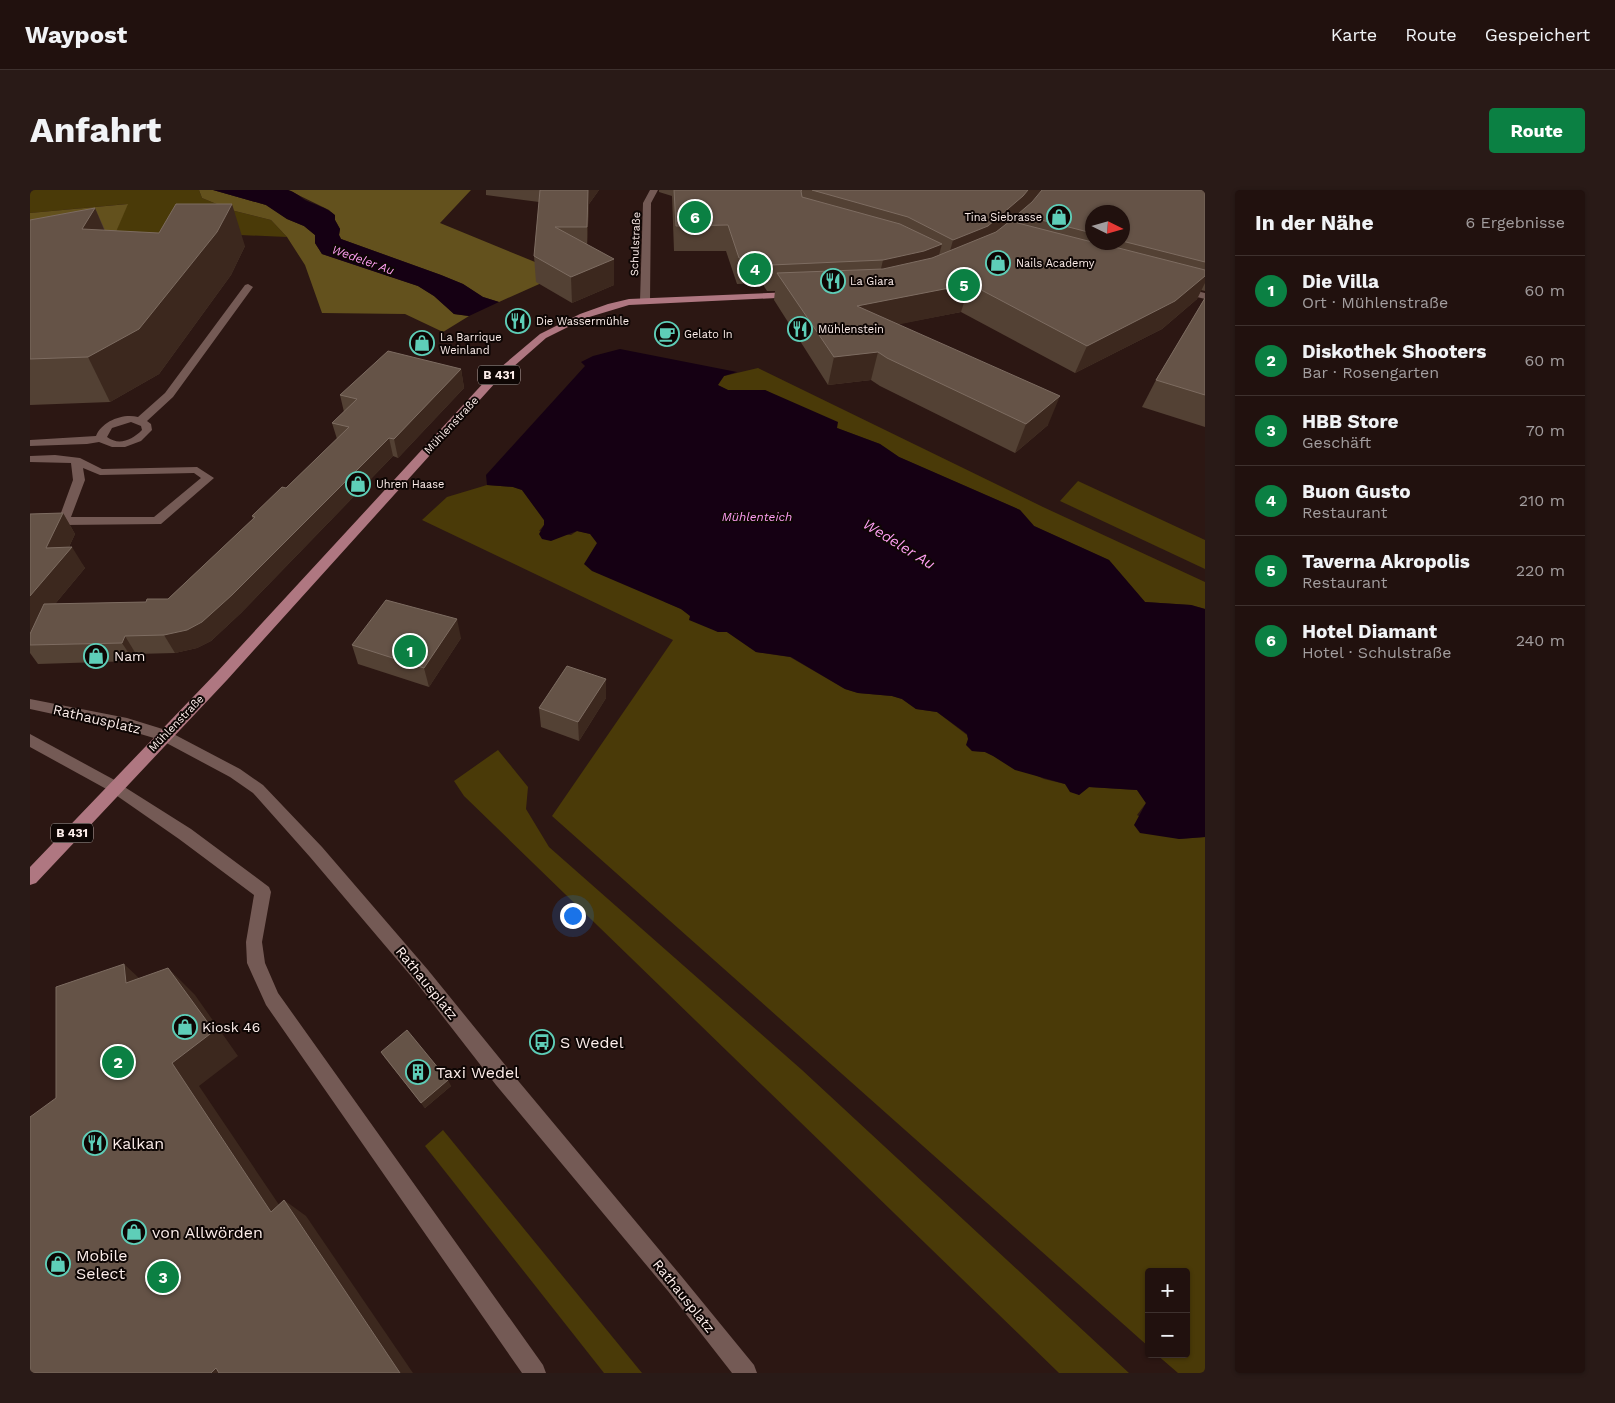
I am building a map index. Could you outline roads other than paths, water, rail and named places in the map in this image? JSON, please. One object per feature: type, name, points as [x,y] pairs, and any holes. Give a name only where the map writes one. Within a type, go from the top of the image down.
[{"type":"main road","name":"Mühlenstraße","points":[[115,787],[222,676],[492,380],[543,336],[583,316],[611,306],[645,300],[806,295]]},
{"type":"main road","name":"B 431","points":[[30,878],[115,787]]},
{"type":"street","name":"Schulstraße","points":[[645,300],[647,203],[654,190]]},
{"type":"street","points":[[1168,286],[1205,296]]},
{"type":"street","points":[[140,421],[169,395],[248,287]]},
{"type":"street","points":[[132,419],[146,424],[147,430],[135,441],[114,445],[101,438],[101,433],[113,423],[132,419]]},
{"type":"street","points":[[30,443],[87,441],[101,438]]},
{"type":"street","points":[[30,459],[55,458],[76,460],[100,472],[197,470],[208,478],[157,521],[64,522],[79,480],[76,460]]},
{"type":"street","name":"Rathausplatz","points":[[30,704],[126,724],[164,735],[235,774],[258,789],[310,845],[422,976],[503,1078],[675,1284],[746,1373]]},
{"type":"street","points":[[30,740],[115,787],[185,834],[263,892],[254,942],[256,964],[272,999],[535,1373]]},
{"type":"water","name":"Wedeler Au","points":[[213,190],[288,190],[332,212],[340,229],[339,235],[341,239],[441,275],[463,284],[483,297],[499,302],[469,316],[454,314],[434,296],[418,286],[322,254],[315,243],[315,235],[304,226],[287,219],[266,205]]},
{"type":"water","name":"Mühlenteich","points":[[620,349],[737,372],[724,376],[718,385],[728,390],[765,390],[838,422],[837,428],[880,444],[899,457],[1020,510],[1034,526],[1109,560],[1145,602],[1191,605],[1205,609],[1205,837],[1179,839],[1140,833],[1134,825],[1146,803],[1137,790],[1089,787],[1079,795],[1070,792],[1065,784],[1015,770],[985,752],[972,751],[966,745],[967,734],[937,712],[916,709],[902,699],[892,696],[858,693],[845,689],[791,657],[756,652],[727,632],[718,632],[689,620],[690,616],[681,609],[592,571],[584,564],[597,543],[590,534],[577,531],[551,541],[542,539],[539,534],[544,525],[544,520],[522,490],[513,487],[487,485],[486,475],[585,366],[581,362],[593,356]]},
{"type":"place","name":"Hotel Diamant","points":[[695,217]]},
{"type":"place","name":"Tina Siebrasse","points":[[1059,217]]},
{"type":"place","name":"Nails Academy","points":[[998,263]]},
{"type":"place","name":"Buon Gusto","points":[[755,269]]},
{"type":"place","name":"La Giara","points":[[833,281]]},
{"type":"place","name":"Taverna Akropolis","points":[[964,285]]},
{"type":"place","name":"Die Wassermühle","points":[[518,321]]},
{"type":"place","name":"Mühlenstein","points":[[800,329]]},
{"type":"place","name":"Gelato In","points":[[667,334]]},
{"type":"place","name":"La Barrique Weinland","points":[[422,343]]},
{"type":"place","name":"Uhren Haase","points":[[358,484]]},
{"type":"place","name":"Die Villa","points":[[410,651]]},
{"type":"place","name":"Nam","points":[[96,656]]},
{"type":"place","name":"Kiosk 46","points":[[185,1027]]},
{"type":"place","name":"S Wedel","points":[[542,1042]]},
{"type":"place","name":"Diskothek Shooters","points":[[118,1062]]},
{"type":"place","name":"Taxi Wedel","points":[[418,1072]]},
{"type":"place","name":"Kalkan","points":[[95,1143]]},
{"type":"place","name":"von Allwörden","points":[[134,1232]]},
{"type":"place","name":"Mobile Select","points":[[58,1264]]},
{"type":"place","name":"HBB Store","points":[[163,1277]]}]
